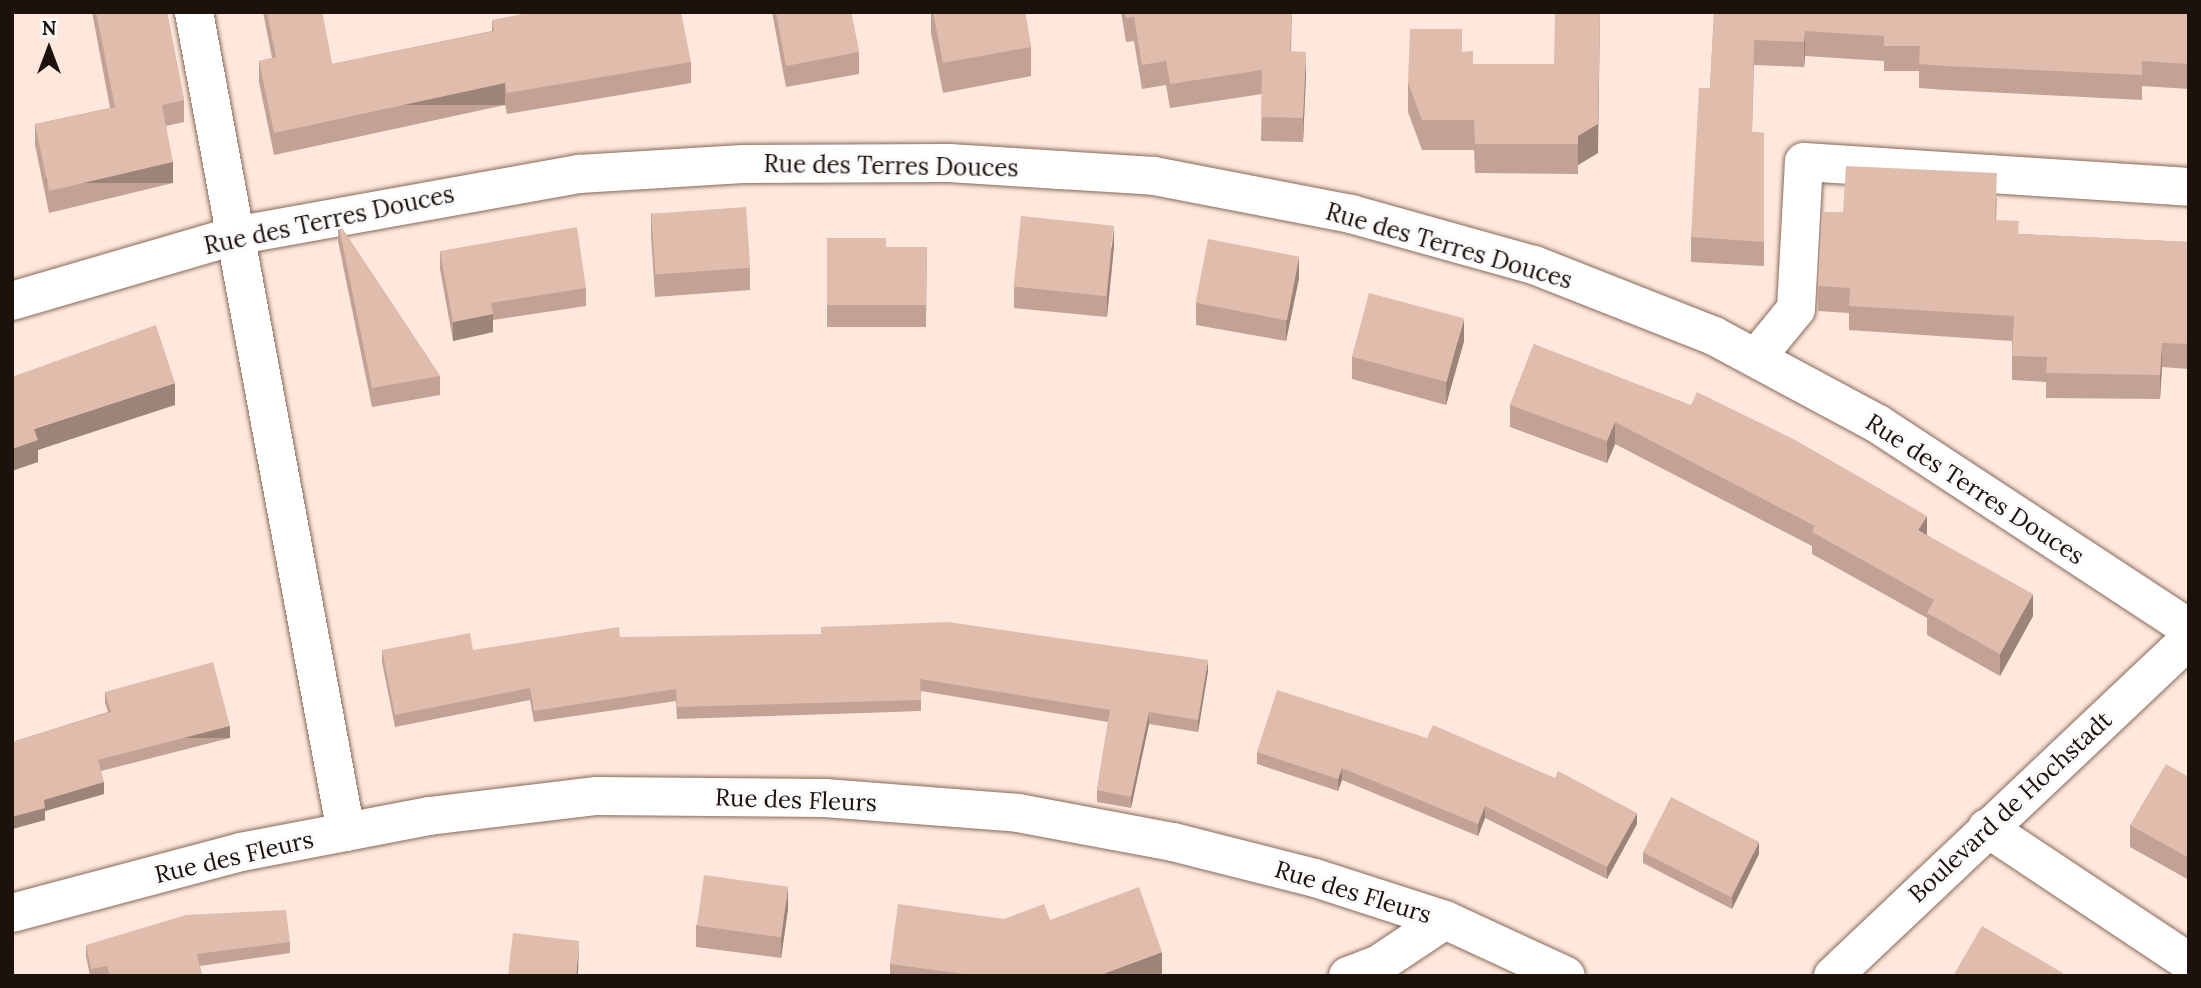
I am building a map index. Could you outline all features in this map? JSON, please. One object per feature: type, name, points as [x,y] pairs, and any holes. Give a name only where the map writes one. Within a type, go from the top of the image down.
[{"type":"street","points":[[194,12],[346,832]]},
{"type":"street","points":[[1756,358],[1796,310],[1804,162],[2189,187]]},
{"type":"street","name":"Rue des Terres Douces","points":[[12,301],[234,236],[579,174],[743,163],[949,163],[1154,176],[1351,214],[1534,265],[1756,358],[1878,424],[2189,628]]},
{"type":"street","name":"Boulevard de Hochstadt","points":[[1833,976],[2189,639]]},
{"type":"street","name":"Rue des Fleurs","points":[[12,913],[241,852],[346,832],[597,796],[852,800],[1018,813],[1173,842],[1315,878],[1445,920],[1566,976]]},
{"type":"street","points":[[1987,828],[2189,962]]},
{"type":"street","points":[[1348,976],[1379,964],[1445,920]]},
{"type":"building","points":[[96,12],[167,12],[184,100],[162,105],[173,162],[49,191],[35,124],[115,107]]},
{"type":"building","points":[[267,12],[322,12],[332,64],[494,31],[492,20],[533,12],[681,12],[691,62],[507,93],[505,83],[274,133],[259,61],[276,57]]},
{"type":"building","points":[[776,12],[851,12],[859,52],[786,66]]},
{"type":"building","points":[[933,12],[1025,12],[1031,47],[943,63]]},
{"type":"building","points":[[1125,12],[1292,12],[1290,51],[1306,52],[1303,118],[1261,117],[1262,70],[1170,84],[1166,61],[1142,65],[1134,17],[1126,18]]},
{"type":"building","points":[[1555,12],[1600,12],[1598,124],[1578,136],[1578,144],[1475,144],[1474,120],[1422,120],[1408,83],[1410,29],[1462,29],[1462,52],[1473,51],[1473,64],[1554,64]]},
{"type":"building","points":[[1714,12],[2189,12],[2189,64],[2142,61],[2142,75],[1946,66],[1919,64],[1920,46],[1884,46],[1884,36],[1805,31],[1804,42],[1754,40],[1752,132],[1764,133],[1764,242],[1691,237],[1699,88],[1710,88]]},
{"type":"building","points":[[1846,166],[1997,173],[1995,220],[2019,221],[2018,234],[2189,242],[2189,344],[2162,343],[2160,375],[2046,373],[2047,357],[2012,356],[2014,316],[1849,306],[1850,288],[1818,286],[1822,212],[1843,212]]},
{"type":"building","points":[[746,207],[750,268],[655,274],[651,214]]},
{"type":"building","points":[[1021,216],[1113,226],[1106,296],[1014,287]]},
{"type":"building","points":[[338,222],[440,376],[372,388]]},
{"type":"building","points":[[577,227],[586,288],[491,303],[493,314],[453,322],[440,251]]},
{"type":"building","points":[[827,238],[886,238],[886,247],[927,247],[926,305],[827,305]]},
{"type":"building","points":[[1208,239],[1299,257],[1287,321],[1196,303]]},
{"type":"building","points":[[1369,293],[1464,318],[1447,382],[1352,357]]},
{"type":"building","points":[[156,325],[175,383],[34,429],[38,440],[12,449],[12,377]]},
{"type":"building","points":[[1534,344],[1691,405],[1697,392],[1797,441],[1927,516],[1918,530],[2033,594],[2000,654],[1927,613],[1934,600],[1812,532],[1815,526],[1615,422],[1607,441],[1510,405]]},
{"type":"building","points":[[948,622],[1208,660],[1198,720],[1149,712],[1131,797],[1097,790],[1110,710],[920,679],[921,700],[677,707],[676,689],[534,711],[530,688],[395,715],[382,650],[470,633],[473,650],[619,627],[620,637],[821,634],[821,627]]},
{"type":"building","points":[[213,662],[230,726],[98,760],[104,782],[44,800],[45,808],[12,817],[12,742],[111,712],[105,692]]},
{"type":"building","points":[[1277,690],[1427,738],[1433,725],[1555,778],[1558,771],[1637,813],[1607,867],[1485,806],[1478,824],[1342,768],[1338,779],[1257,752]]},
{"type":"building","points":[[2166,764],[2189,777],[2189,858],[2130,825]]},
{"type":"building","points":[[1671,797],[1759,842],[1731,897],[1643,852]]},
{"type":"building","points":[[704,875],[788,887],[781,937],[697,926]]},
{"type":"building","points":[[1139,887],[1162,952],[1098,976],[978,976],[890,964],[898,904],[1004,919],[1044,904],[1050,920]]},
{"type":"building","points":[[286,910],[290,942],[197,954],[202,976],[110,976],[107,966],[91,969],[86,945],[186,915]]},
{"type":"building","points":[[1982,926],[2063,973],[2062,976],[1953,976]]},
{"type":"building","points":[[513,933],[579,941],[576,976],[508,976]]}]
